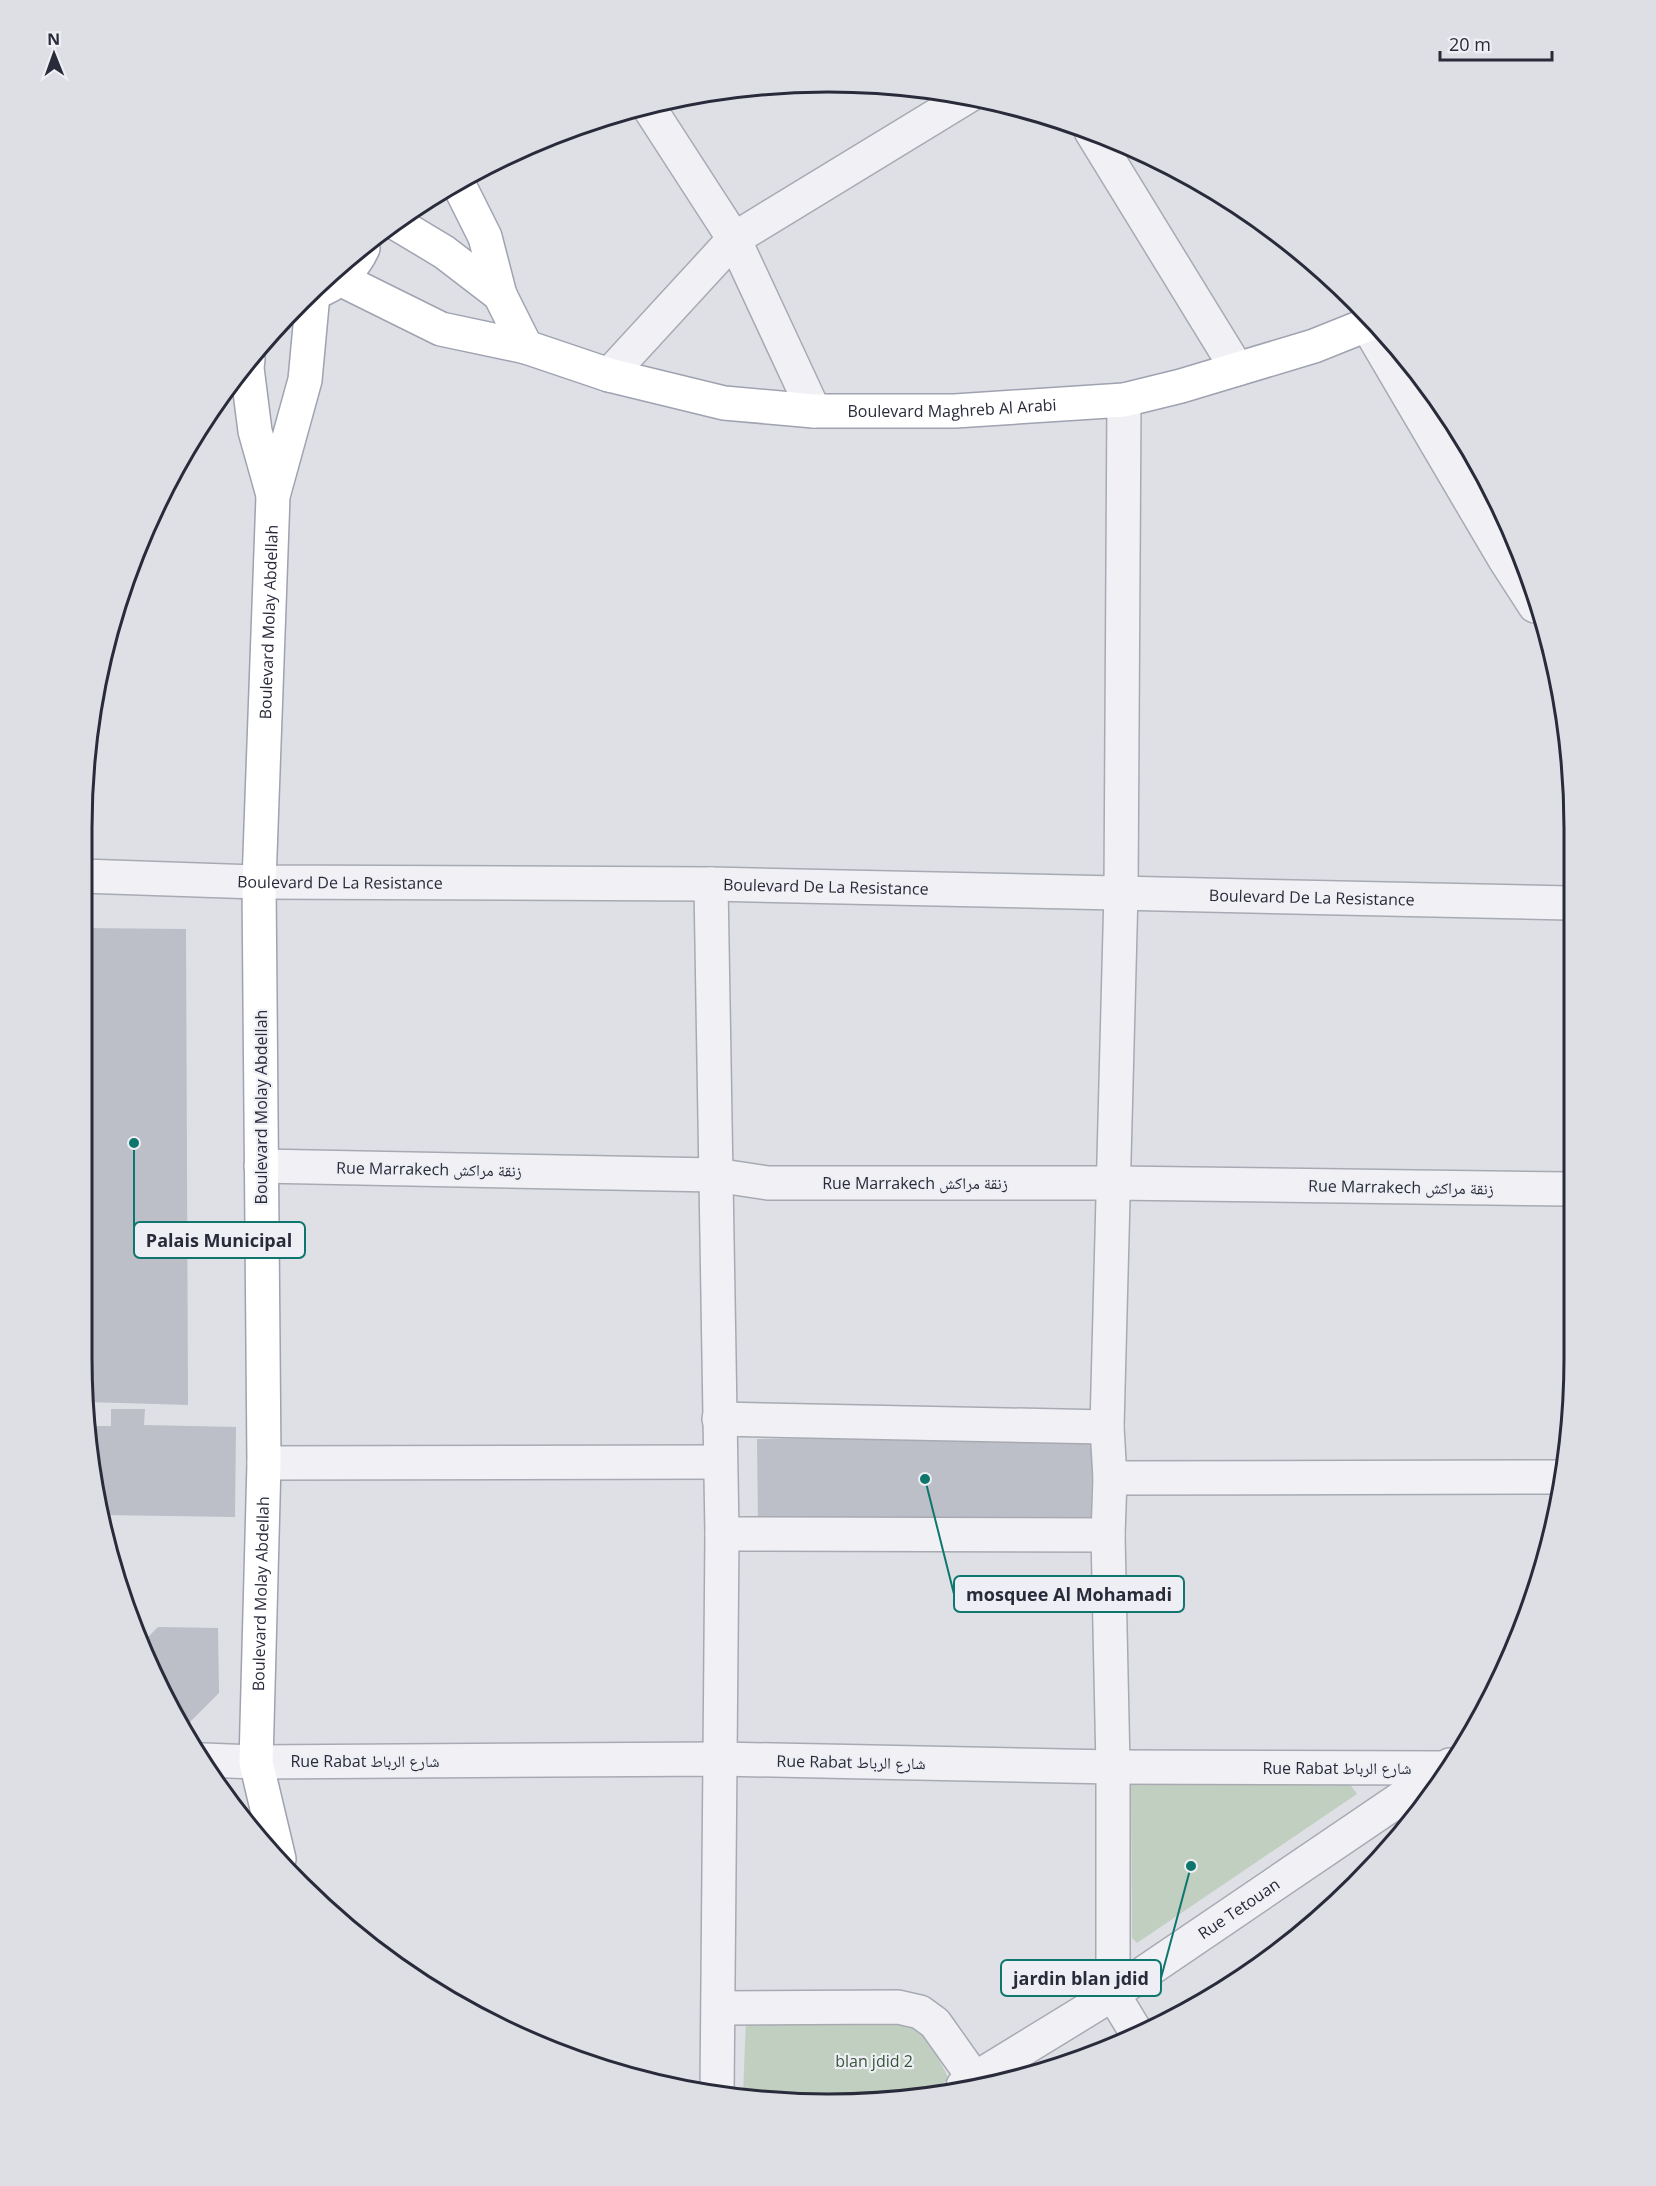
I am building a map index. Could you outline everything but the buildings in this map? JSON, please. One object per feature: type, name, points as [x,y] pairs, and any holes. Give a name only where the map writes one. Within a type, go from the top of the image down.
[{"type":"main road","points":[[461,189],[484,237],[501,295],[526,347]]},
{"type":"main road","points":[[403,227],[444,252],[501,295]]},
{"type":"main road","name":"Boulevard Maghreb Al Arabi","points":[[324,291],[441,329],[526,347],[609,375],[724,403],[814,411],[955,411],[1124,400],[1314,346],[1366,325]]},
{"type":"main road","points":[[273,496],[304,380],[318,297]]},
{"type":"main road","points":[[248,375],[255,431],[273,496]]},
{"type":"main road","name":"Boulevard Molay Abdellah","points":[[273,496],[259,882],[264,1463],[256,1762],[276,1846]]},
{"type":"street","points":[[609,375],[734,239],[956,103]]},
{"type":"street","points":[[653,113],[734,239],[814,411]]},
{"type":"street","points":[[1099,144],[1237,369]]},
{"type":"street","points":[[1381,341],[1504,558],[1525,590]]},
{"type":"street","points":[[1124,400],[1121,892],[1107,1427],[1110,1478],[1108,1535],[1113,1767],[1113,1994],[1133,2028]]},
{"type":"street","name":"Boulevard De La Resistance","points":[[92,876],[259,882],[711,884],[1564,903]]},
{"type":"street","points":[[711,884],[722,1534],[717,2086]]},
{"type":"street","name":"Rue Marrakech زنقة مراكش","points":[[261,1166],[715,1175],[768,1183],[1114,1183],[1564,1189]]},
{"type":"street","points":[[719,1419],[1107,1427]]},
{"type":"street","points":[[264,1463],[720,1462]]},
{"type":"street","points":[[1110,1478],[1554,1477]]},
{"type":"street","points":[[722,1534],[1108,1535]]},
{"type":"street","name":"Rue Rabat شارع الرباط","points":[[212,1760],[720,1759],[1113,1767],[1441,1766]]},
{"type":"street","name":"Rue Tetouan","points":[[972,2080],[1113,1994],[1433,1777]]},
{"type":"street","points":[[718,2008],[898,2007],[920,2012],[935,2023],[968,2081]]},
{"type":"green space","points":[[1347,1780],[1357,1794],[1137,1943],[1132,1938],[1131,1781]]},
{"type":"green space","name":"blan jdid 2","points":[[917,2017],[949,2079],[939,2085],[876,2093],[780,2093],[743,2089],[746,2019]]},
{"type":"place","name":"Palais Municipal","points":[[134,1143]]},
{"type":"place","name":"mosquee Al Mohamadi","points":[[925,1479]]},
{"type":"place","name":"jardin blan jdid","points":[[1191,1866]]}]
